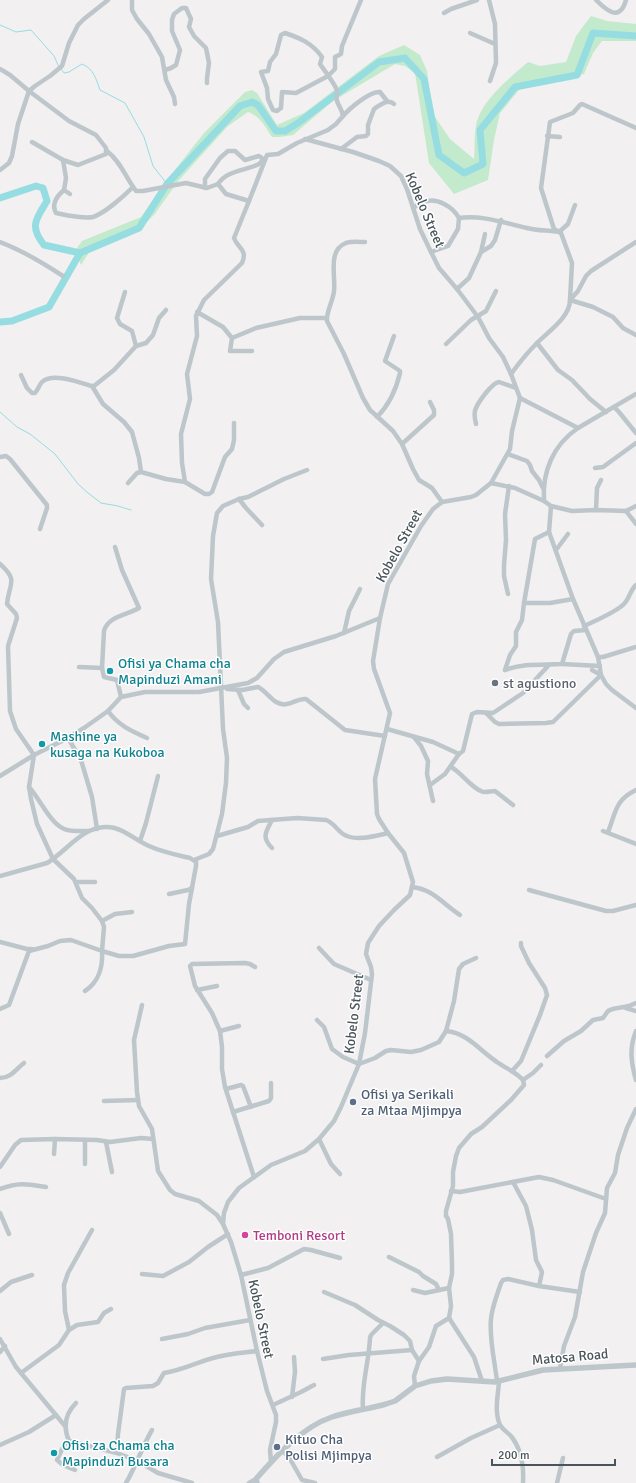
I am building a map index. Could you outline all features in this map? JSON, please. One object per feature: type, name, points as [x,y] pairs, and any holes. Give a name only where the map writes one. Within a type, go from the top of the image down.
[{"type":"street","points":[[0,170],[9,163],[12,156],[18,124],[29,91],[62,66],[69,43],[78,26],[84,19],[108,0]]},
{"type":"street","points":[[132,0],[132,10],[156,45],[162,57],[166,80],[174,97],[175,104]]},
{"type":"street","points":[[343,116],[342,110],[336,99],[337,90],[328,76],[320,64],[322,57],[309,42],[285,33],[281,35],[276,54],[270,62],[268,70],[261,72],[267,88],[268,98],[273,110],[277,111],[281,108],[282,92],[290,94],[296,93],[328,76],[335,69],[335,57],[341,54],[342,46],[361,0]]},
{"type":"street","points":[[444,14],[462,2],[476,0]]},
{"type":"street","points":[[489,0],[495,24],[496,63],[490,81]]},
{"type":"street","points":[[596,0],[604,9],[612,13],[616,13],[622,10],[626,0]]},
{"type":"street","points":[[165,70],[176,65],[180,50],[172,31],[172,20],[174,14],[182,8],[186,8],[191,19],[189,27],[194,36],[206,48],[206,55],[209,63],[206,78],[208,83]]},
{"type":"street","points":[[470,32],[495,44]]},
{"type":"street","points":[[0,69],[69,121],[96,135],[121,167],[136,191],[186,183],[204,188],[207,188],[218,184],[221,179],[227,175],[259,164],[262,161],[262,158],[259,156],[245,160],[235,151],[228,151],[220,158],[205,179],[204,188]]},
{"type":"street","points":[[184,482],[182,463],[182,430],[190,399],[187,374],[197,336],[197,312],[204,300],[237,269],[245,257],[244,252],[234,238],[267,155],[278,154],[305,139],[328,130],[361,100],[374,92],[380,92],[387,101],[394,104]]},
{"type":"street","points":[[341,149],[357,136],[366,136],[368,134],[373,111],[387,101]]},
{"type":"street","points":[[511,374],[537,343],[562,318],[570,306],[572,263],[562,235],[554,229],[541,188],[550,122],[573,113],[582,104],[636,128]]},
{"type":"street","points":[[548,136],[560,137]]},
{"type":"street","name":"Kobelo Street","points":[[271,1462],[270,1450],[276,1422],[273,1405],[267,1390],[257,1351],[241,1275],[228,1234],[223,1224],[224,1213],[233,1194],[239,1188],[271,1165],[305,1152],[319,1139],[334,1121],[359,1064],[365,1033],[371,980],[371,967],[366,954],[368,943],[379,926],[410,895],[413,882],[404,853],[379,819],[376,804],[376,778],[390,716],[389,708],[378,682],[373,661],[380,618],[388,584],[428,515],[433,509],[442,502],[470,497],[491,483],[508,454],[520,398],[511,374],[478,317],[439,268],[430,252],[420,229],[404,180],[390,166],[379,161],[305,139]]},
{"type":"street","points":[[32,142],[63,160],[78,166],[104,156],[107,151]]},
{"type":"street","points":[[63,160],[66,178],[64,190],[58,195],[54,204],[54,210],[56,213],[74,216],[95,216],[113,205],[133,187]]},
{"type":"street","points":[[218,184],[226,194],[248,201]]},
{"type":"street","points":[[64,190],[70,194]]},
{"type":"street","points":[[413,208],[424,202],[436,202],[451,207],[459,218],[458,229],[448,246],[430,252]]},
{"type":"street","points":[[459,218],[473,217],[501,220],[532,229],[559,232],[568,224],[575,206]]},
{"type":"street","points":[[480,252],[491,246],[501,220]]},
{"type":"street","points":[[457,289],[469,278],[480,252],[484,234]]},
{"type":"street","points":[[0,242],[21,252],[62,276]]},
{"type":"street","points":[[365,242],[347,242],[342,245],[334,257],[333,271],[335,279],[333,299],[326,318],[370,410],[393,430],[402,444],[419,480],[432,488],[442,502]]},
{"type":"street","points":[[570,300],[578,291],[586,276],[591,271],[636,242]]},
{"type":"street","points":[[446,344],[471,320],[486,311],[496,291]]},
{"type":"street","points":[[125,292],[117,318],[120,324],[132,331],[136,346]]},
{"type":"street","points":[[570,300],[593,307],[613,317],[623,328],[636,335]]},
{"type":"street","points":[[92,386],[114,370],[136,346],[146,343],[150,339],[157,321],[166,310]]},
{"type":"street","points":[[197,312],[223,327],[232,338],[230,351],[252,351]]},
{"type":"street","points":[[232,338],[256,328],[300,318],[326,318]]},
{"type":"street","points":[[377,417],[388,403],[400,373],[400,371],[385,361],[394,336]]},
{"type":"street","points":[[537,343],[558,370],[572,380],[590,399],[606,412]]},
{"type":"street","points":[[21,374],[27,388],[32,393],[35,393],[41,382],[49,378],[61,378],[92,386],[103,404],[124,422],[132,432],[141,472]]},
{"type":"street","points":[[476,424],[474,413],[476,408],[493,384],[499,382],[516,388]]},
{"type":"street","points":[[544,501],[543,490],[545,474],[554,453],[560,445],[578,428],[636,394]]},
{"type":"street","points":[[520,398],[578,428]]},
{"type":"street","points":[[402,444],[434,416],[434,410],[430,402]]},
{"type":"street","points":[[614,407],[620,412],[636,433]]},
{"type":"street","points":[[128,483],[137,473],[141,472],[184,482],[205,494],[210,494],[225,457],[232,449],[234,440],[234,423]]},
{"type":"street","points":[[595,468],[603,467],[636,443]]},
{"type":"street","points":[[508,454],[527,461],[539,480],[543,490]]},
{"type":"street","points":[[0,457],[6,456],[10,459],[47,505],[40,529]]},
{"type":"street","points":[[29,787],[37,795],[51,819],[62,828],[71,831],[89,831],[111,828],[119,829],[150,846],[194,860],[211,852],[222,810],[227,762],[223,729],[218,622],[211,579],[213,536],[217,513],[223,506],[248,497],[284,479],[307,470]]},
{"type":"street","points":[[596,510],[597,488],[601,480]]},
{"type":"street","points":[[491,483],[509,486],[524,491],[551,506],[572,511],[596,510],[626,512],[636,506]]},
{"type":"street","points":[[508,594],[504,576],[504,565],[506,540],[505,514],[509,486]]},
{"type":"street","points":[[239,499],[262,525]]},
{"type":"street","points":[[551,506],[549,532],[573,599],[598,657],[606,684],[636,708]]},
{"type":"street","points":[[626,512],[636,524]]},
{"type":"street","points":[[549,532],[535,539],[522,620],[516,632],[516,646],[510,655],[505,669],[520,665],[548,666],[562,664],[588,666],[601,670]]},
{"type":"street","points":[[556,550],[568,534]]},
{"type":"street","points":[[114,547],[122,570],[139,608],[117,617],[106,626],[104,631],[102,668],[104,677],[117,680],[120,697]]},
{"type":"street","points":[[0,564],[9,573],[11,578],[12,586],[7,604],[16,614],[17,618],[8,646],[10,711],[16,729],[34,755],[29,787],[37,824],[53,859],[76,882],[79,894],[102,921],[104,927],[102,964],[98,977],[92,986],[85,991]]},
{"type":"street","points":[[562,664],[571,634],[574,631],[585,628],[624,604],[628,599],[631,590],[636,585]]},
{"type":"street","points":[[344,633],[348,610],[360,589]]},
{"type":"street","points":[[524,603],[545,603],[573,599]]},
{"type":"street","points":[[0,776],[34,755],[68,738],[108,711],[120,697],[145,692],[199,692],[248,683],[258,678],[274,659],[284,652],[325,640],[380,618]]},
{"type":"street","points":[[598,657],[635,649]]},
{"type":"street","points":[[430,785],[445,774],[462,751],[470,716],[474,713],[493,713],[524,693],[548,666]]},
{"type":"street","points":[[588,666],[592,670],[601,670]]},
{"type":"street","points":[[79,667],[102,668]]},
{"type":"street","points":[[486,713],[499,724],[553,722],[601,670]]},
{"type":"street","points":[[222,688],[238,690],[258,687],[276,702],[282,704],[292,703],[300,699],[306,699],[345,730],[385,736]]},
{"type":"street","points":[[238,690],[244,704],[248,708]]},
{"type":"street","points":[[108,711],[113,719],[119,724],[148,738]]},
{"type":"street","points":[[387,729],[433,742],[459,754]]},
{"type":"street","points":[[414,737],[426,755],[428,761],[427,774],[433,800]]},
{"type":"street","points":[[68,738],[81,760],[92,797],[97,829]]},
{"type":"street","points":[[451,767],[458,771],[476,788],[485,792],[495,791],[513,805]]},
{"type":"street","points":[[140,841],[158,776]]},
{"type":"street","points":[[636,790],[626,795],[618,804],[606,831],[636,844]]},
{"type":"street","points":[[216,836],[248,827],[258,821],[297,818],[330,821],[343,834],[352,838],[388,833]]},
{"type":"street","points":[[272,820],[265,837],[272,848]]},
{"type":"street","points":[[0,876],[42,865],[53,859],[89,831]]},
{"type":"street","points":[[0,942],[32,949],[42,948],[63,940],[71,940],[120,956],[133,956],[169,946],[185,944],[196,866],[194,860]]},
{"type":"street","points":[[76,882],[95,882]]},
{"type":"street","points":[[412,887],[421,888],[428,891],[460,915]]},
{"type":"street","points":[[169,894],[192,888]]},
{"type":"street","points":[[529,890],[606,911],[636,905]]},
{"type":"street","points":[[102,921],[115,914],[132,912]]},
{"type":"street","points":[[512,1071],[521,1060],[542,1011],[547,994],[545,988],[529,963],[521,946],[521,942]]},
{"type":"street","points":[[319,948],[334,964],[371,980]]},
{"type":"street","points":[[0,1009],[9,1005],[26,958],[29,951],[32,949]]},
{"type":"street","points":[[317,1020],[324,1027],[332,1049],[343,1057],[359,1064],[392,1050],[411,1052],[426,1049],[439,1042],[446,1031],[454,1001],[459,969],[463,964],[476,958]]},
{"type":"street","points":[[254,1177],[226,1089],[222,1069],[220,1030],[212,1013],[197,990],[193,979],[191,964],[250,964],[255,967]]},
{"type":"street","points":[[197,990],[217,986]]},
{"type":"street","points":[[626,1008],[636,1003]]},
{"type":"street","points":[[142,1005],[134,1040],[138,1100],[140,1108],[152,1129],[158,1171],[170,1190],[175,1194],[199,1201],[217,1215],[223,1224]]},
{"type":"street","points":[[547,1056],[564,1041],[581,1031],[592,1020],[603,1018],[608,1010],[626,1008],[636,1011]]},
{"type":"street","points":[[220,1030],[239,1026]]},
{"type":"street","points":[[446,1031],[454,1032],[480,1047],[486,1054],[523,1080],[524,1085],[511,1100],[482,1127],[471,1134],[459,1148],[453,1172],[453,1186],[446,1211],[451,1234],[452,1264],[452,1274],[448,1288],[451,1306],[449,1318],[474,1357],[482,1381]]},
{"type":"street","points":[[636,1031],[631,1044],[631,1052],[636,1080]]},
{"type":"street","points":[[0,1078],[6,1078],[14,1073],[24,1063]]},
{"type":"street","points":[[523,1080],[541,1065]]},
{"type":"street","points":[[233,1112],[270,1100],[272,1083]]},
{"type":"street","points":[[226,1089],[241,1085],[244,1086],[251,1107]]},
{"type":"street","points":[[104,1101],[138,1100]]},
{"type":"street","points":[[560,1369],[564,1346],[573,1322],[583,1272],[594,1238],[605,1213],[607,1188],[616,1172],[618,1155],[627,1128],[636,1109]]},
{"type":"street","points":[[0,1167],[20,1141],[56,1139],[110,1142],[142,1138],[153,1139]]},
{"type":"street","points":[[54,1154],[56,1139]]},
{"type":"street","points":[[319,1139],[331,1164],[340,1174]]},
{"type":"street","points":[[85,1140],[85,1164]]},
{"type":"street","points":[[106,1142],[112,1172]]},
{"type":"street","points":[[451,1191],[460,1192],[527,1179],[542,1178],[606,1199]]},
{"type":"street","points":[[513,1182],[526,1206],[532,1230],[536,1260],[542,1272],[539,1286]]},
{"type":"street","points":[[0,1189],[22,1183],[46,1187]]},
{"type":"street","points":[[0,1213],[9,1234]]},
{"type":"street","points":[[69,1330],[65,1311],[64,1285],[68,1273],[92,1230]]},
{"type":"street","points":[[142,1274],[162,1276],[189,1262],[208,1246],[228,1234]]},
{"type":"street","points":[[241,1275],[261,1271],[304,1249],[340,1258]]},
{"type":"street","points":[[389,1257],[419,1272],[436,1284],[439,1290]]},
{"type":"street","points":[[0,1291],[11,1282],[32,1275]]},
{"type":"street","points":[[523,1483],[524,1468],[521,1455],[511,1436],[500,1425],[497,1405],[498,1382],[491,1332],[491,1320],[494,1304],[501,1283],[503,1280],[508,1279],[539,1286],[580,1292]]},
{"type":"street","points":[[412,1290],[425,1292],[448,1288]]},
{"type":"street","points":[[324,1292],[351,1303],[408,1338],[412,1350],[419,1361]]},
{"type":"street","points":[[21,1373],[59,1345],[69,1330],[77,1324],[98,1322],[104,1313],[111,1309]]},
{"type":"street","points":[[415,1386],[414,1376],[419,1361],[429,1347],[436,1326],[449,1318]]},
{"type":"street","points":[[162,1339],[188,1334],[205,1328],[250,1320]]},
{"type":"street","points":[[363,1409],[363,1394],[371,1335],[382,1323]]},
{"type":"street","points":[[0,1339],[16,1367],[65,1426],[69,1441]]},
{"type":"street","points":[[0,1352],[5,1346]]},
{"type":"street","points":[[323,1359],[412,1350]]},
{"type":"street","points":[[117,1453],[124,1390],[126,1388],[153,1386],[158,1383],[164,1373],[177,1371],[212,1358],[257,1351]]},
{"type":"street","points":[[292,1397],[295,1372],[294,1357]]},
{"type":"street","name":"Matosa Road","points":[[256,1481],[271,1462],[308,1428],[331,1417],[381,1406],[394,1401],[415,1386],[431,1380],[448,1379],[498,1382],[531,1372],[636,1364]]},
{"type":"street","points":[[273,1405],[314,1385]]},
{"type":"street","points":[[65,1426],[67,1414],[76,1403]]},
{"type":"street","points":[[0,1445],[12,1441],[29,1432],[56,1415]]},
{"type":"street","points":[[438,1457],[466,1440],[500,1425]]},
{"type":"street","points":[[126,1483],[152,1430]]},
{"type":"street","points":[[69,1441],[117,1453],[138,1461],[158,1473],[192,1483]]},
{"type":"street","points":[[69,1441],[64,1445],[57,1460],[63,1465],[75,1470]]},
{"type":"street","points":[[283,1451],[290,1459],[302,1480],[315,1483]]},
{"type":"street","points":[[557,1483],[563,1458]]},
{"type":"street","points":[[249,1483],[256,1481]]},
{"type":"green space","points":[[591,16],[607,21],[636,24],[636,41],[602,41],[593,53],[584,74],[557,81],[524,84],[500,113],[488,180],[454,194],[429,163],[415,73],[405,66],[395,64],[333,101],[293,135],[272,137],[259,119],[248,112],[228,126],[179,180],[154,215],[135,233],[90,251],[81,265],[75,251],[82,241],[141,217],[204,133],[245,92],[252,90],[257,93],[277,125],[304,113],[379,56],[404,45],[420,55],[427,71],[433,114],[450,139],[474,159],[476,126],[483,108],[489,99],[528,62],[540,66],[566,62],[576,36]]},
{"type":"waterway","points":[[0,25],[16,32],[31,30],[54,56],[59,67]]},
{"type":"waterway","points":[[0,322],[12,321],[49,307],[80,253],[139,228],[167,184],[240,106],[252,102],[258,105],[276,131],[285,131],[298,123],[379,62],[405,58],[424,79],[439,155],[464,173],[483,164],[480,130],[515,87],[577,75],[593,33],[636,36]]},
{"type":"waterway","points":[[61,69],[64,73],[69,72],[82,64],[86,66],[94,75],[100,90],[125,103],[144,137],[153,166],[167,184]]},
{"type":"waterway","points":[[0,198],[36,186],[43,188],[47,201],[37,218],[35,227],[39,238],[44,245],[80,253]]},
{"type":"waterway","points":[[0,412],[17,427],[30,434],[55,454],[78,484],[101,503],[131,510]]},
{"type":"place","name":"Ofisi ya Chama cha Mapinduzi Amani","points":[[110,671]]},
{"type":"place","name":"st agustiono","points":[[495,683]]},
{"type":"place","name":"Mashine ya kusaga na Kukoboa","points":[[42,744]]},
{"type":"place","name":"Ofisi ya Serikali za Mtaa Mjimpya","points":[[353,1102]]},
{"type":"place","name":"Temboni Resort","points":[[245,1235]]},
{"type":"place","name":"Kituo Cha Polisi Mjimpya","points":[[277,1447]]},
{"type":"place","name":"Ofisi za Chama cha Mapinduzi Busara","points":[[54,1453]]}]
